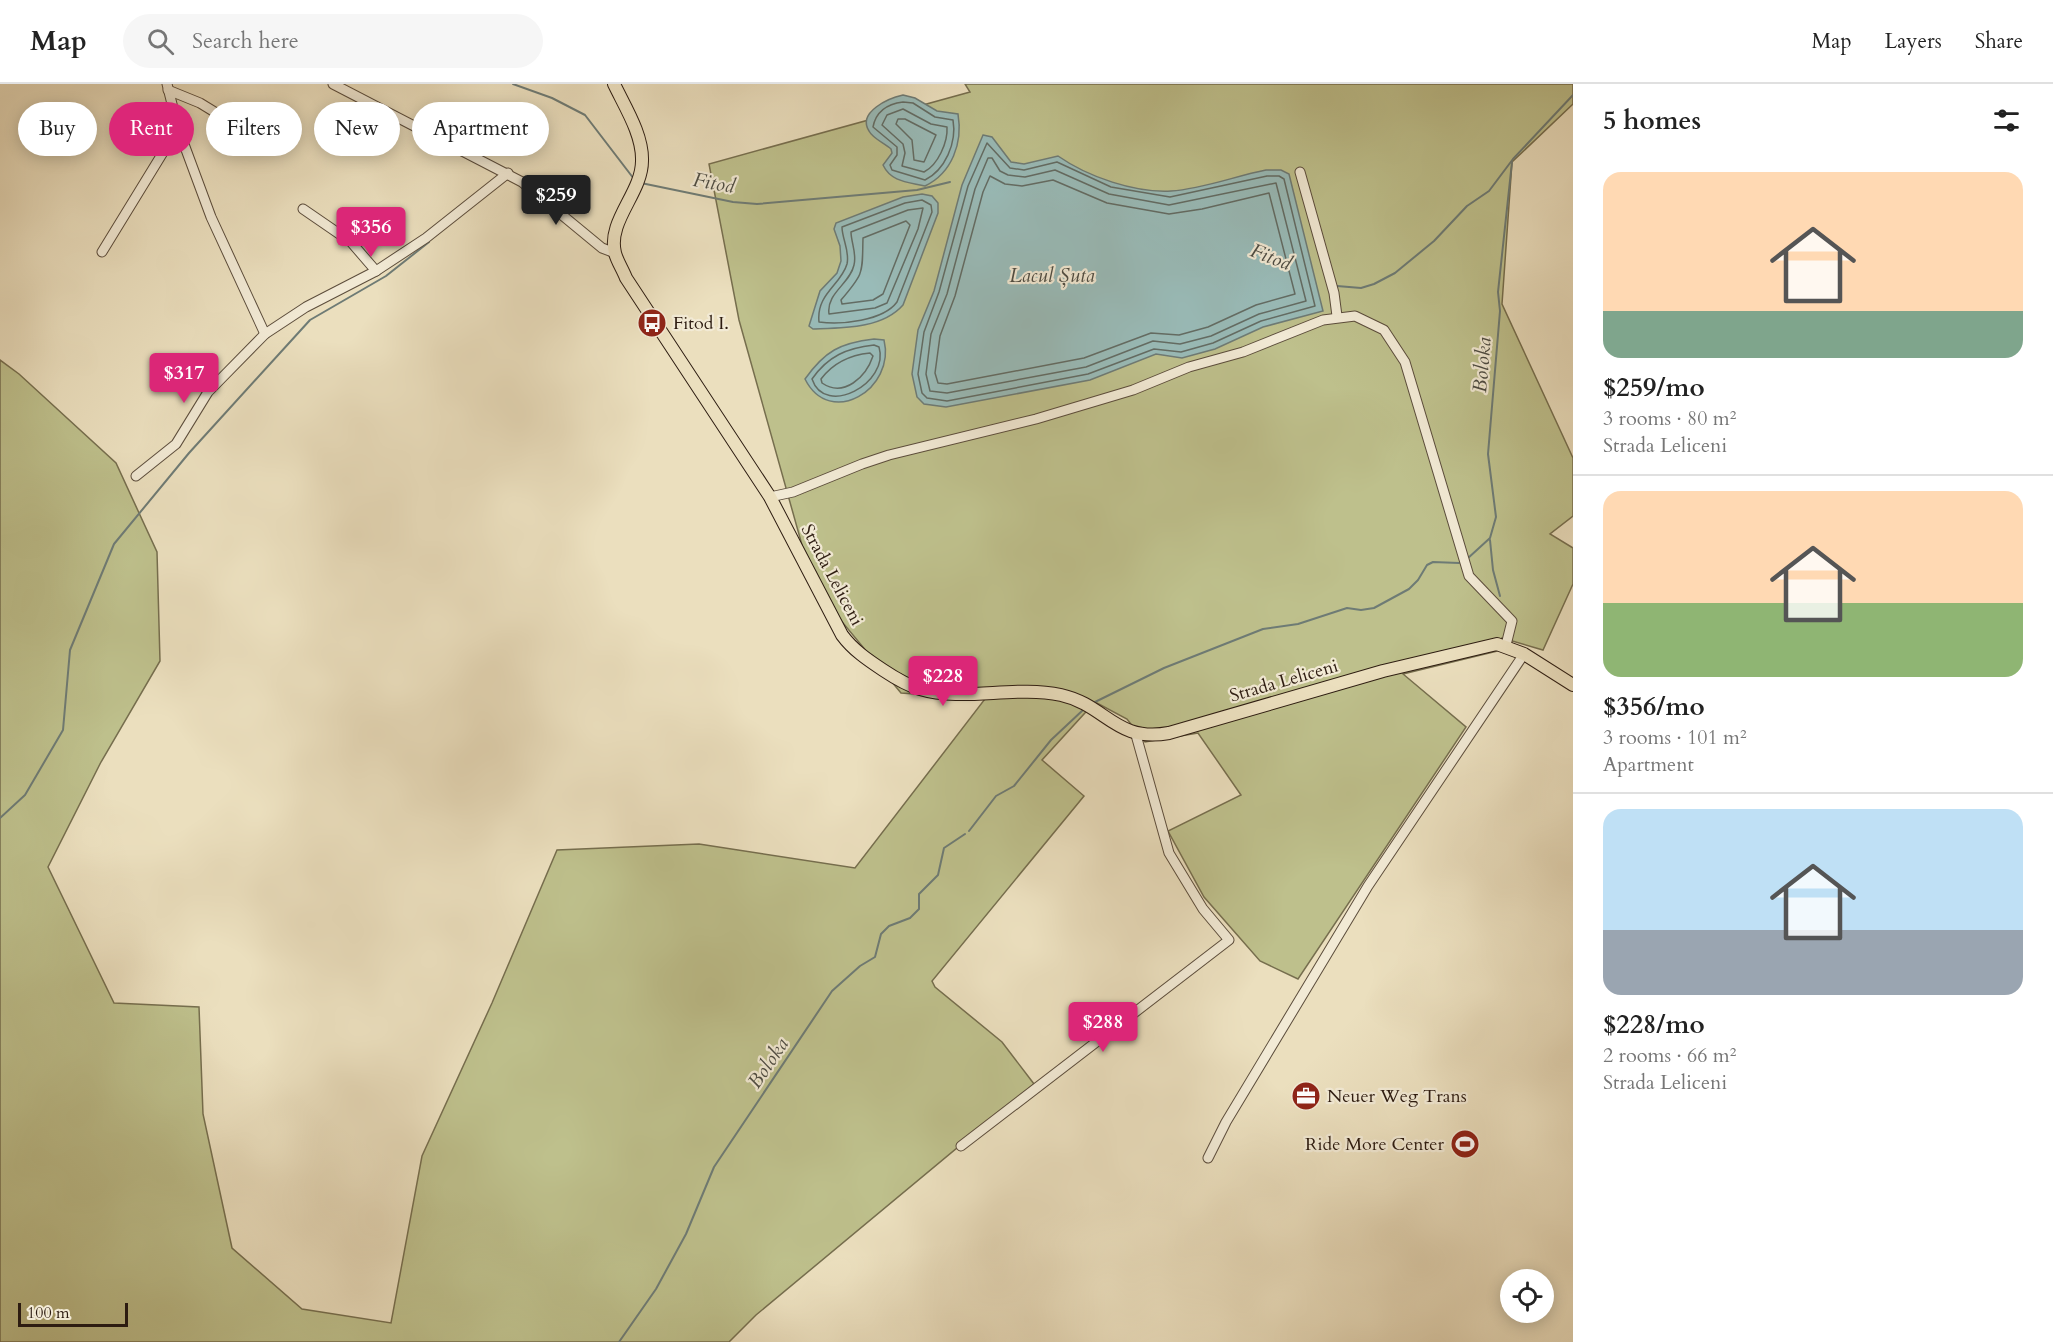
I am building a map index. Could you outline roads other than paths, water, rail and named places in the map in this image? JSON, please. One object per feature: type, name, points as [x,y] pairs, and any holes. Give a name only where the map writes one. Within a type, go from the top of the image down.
[{"type":"main road","points":[[614,84],[639,141],[642,164],[639,182],[619,224],[615,239],[615,253]]},
{"type":"main road","name":"Strada Leliceni","points":[[615,253],[626,278],[771,497],[842,635],[858,653],[903,683],[926,691],[1059,694],[1089,706],[1136,735],[1168,734],[1403,665],[1467,649],[1497,644],[1506,645]]},
{"type":"main road","points":[[1506,645],[1573,685]]},
{"type":"street","points":[[333,84],[508,173],[537,193],[602,248],[615,253]]},
{"type":"street","points":[[167,87],[171,102]]},
{"type":"street","points":[[167,87],[206,107]]},
{"type":"street","points":[[102,252],[161,156]]},
{"type":"street","points":[[189,156],[228,258],[264,334]]},
{"type":"street","points":[[1300,172],[1334,293],[1337,316]]},
{"type":"street","points":[[136,476],[176,444],[208,392],[264,334],[306,307],[376,271],[426,238],[508,173]]},
{"type":"street","points":[[303,209],[351,242],[376,271]]},
{"type":"street","points":[[771,497],[793,492],[862,464],[1036,419],[1133,390],[1189,367],[1243,352],[1337,316],[1356,316],[1373,322],[1384,330],[1405,362],[1469,576],[1512,621],[1506,645]]},
{"type":"street","points":[[1208,1158],[1226,1122],[1368,886],[1524,654]]},
{"type":"street","points":[[961,1146],[1229,940],[1203,909],[1169,853],[1136,735]]},
{"type":"water","points":[[903,95],[915,98],[937,111],[958,114],[959,136],[954,156],[942,173],[925,186],[895,178],[886,171],[883,165],[892,153],[891,149],[873,136],[866,124],[867,118],[876,107]]},
{"type":"water","name":"Lacul Șuta","points":[[983,135],[992,137],[1011,162],[1024,164],[1058,156],[1097,177],[1127,186],[1157,191],[1183,190],[1266,170],[1281,170],[1289,174],[1323,311],[1263,327],[1215,349],[1182,358],[1156,354],[1090,380],[946,407],[924,404],[917,397],[912,374],[918,330],[934,291],[962,185]]},
{"type":"water","points":[[922,194],[932,196],[938,203],[938,213],[903,305],[884,319],[861,326],[813,329],[809,326],[820,291],[837,273],[841,261],[840,246],[834,229],[836,223],[903,197]]},
{"type":"water","points":[[874,339],[884,340],[885,358],[880,374],[871,387],[858,397],[844,402],[830,401],[816,394],[805,379],[819,362],[842,346]]},
{"type":"waterway","name":"Fitod","points":[[513,84],[552,98],[585,115],[634,179]]},
{"type":"waterway","name":"Fitod","points":[[1337,286],[1361,288],[1395,273],[1434,241],[1467,206],[1489,191],[1513,159],[1573,95]]},
{"type":"waterway","name":"Boloka","points":[[1467,559],[1490,538],[1496,517],[1488,454],[1500,311],[1498,292],[1512,162]]},
{"type":"waterway","name":"Fitod","points":[[641,183],[733,202],[757,204],[917,190],[950,182]]},
{"type":"waterway","points":[[0,818],[25,795],[63,730],[70,650],[114,544],[189,453],[310,320],[386,276],[429,242]]},
{"type":"waterway","points":[[1490,540],[1493,570],[1500,596]]},
{"type":"waterway","name":"Boloka","points":[[1095,702],[1164,668],[1263,629],[1298,624],[1347,608],[1361,610],[1374,608],[1409,589],[1427,565],[1433,562],[1459,563]]},
{"type":"waterway","name":"Boloka","points":[[969,831],[996,796],[1014,786],[1051,740],[1083,710]]},
{"type":"waterway","name":"Boloka","points":[[619,1342],[656,1289],[686,1234],[714,1167],[832,991],[860,966],[875,957],[881,934],[889,926],[910,918],[919,909],[919,894],[938,875],[944,848],[965,834]]},
{"type":"place","name":"Fitod I.","points":[[652,323]]},
{"type":"place","name":"Neuer Weg Trans","points":[[1306,1096]]},
{"type":"place","name":"Ride More Center","points":[[1465,1144]]}]
